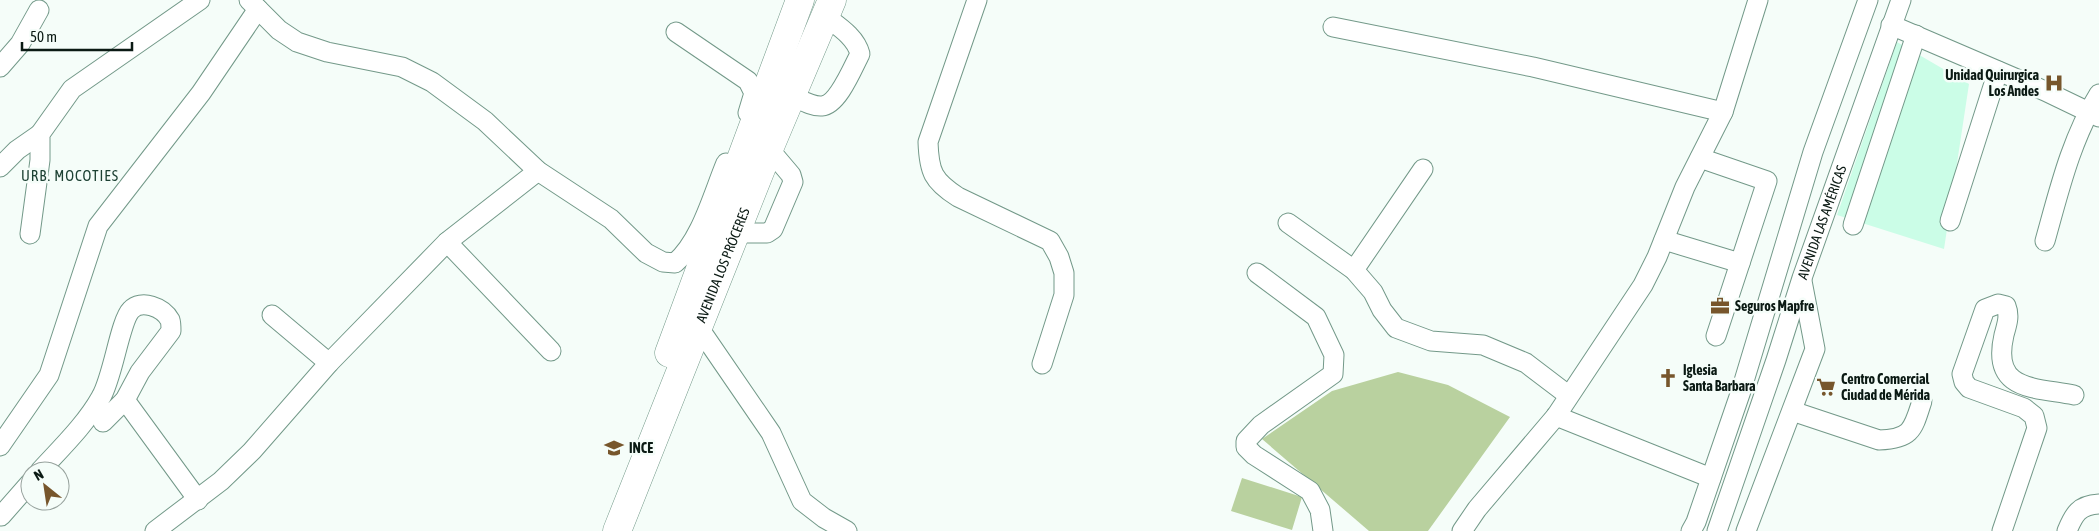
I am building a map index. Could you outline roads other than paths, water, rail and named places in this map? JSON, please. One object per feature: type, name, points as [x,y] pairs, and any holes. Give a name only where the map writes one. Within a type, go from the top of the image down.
[{"type":"highway","name":"AVENIDA LOS PRÓCERES","points":[[600,531],[648,411],[750,124],[800,0]]},
{"type":"highway","name":"AVENIDA LOS PRÓCERES","points":[[617,531],[828,8]]},
{"type":"street","points":[[0,167],[17,150],[40,134],[72,89],[200,0]]},
{"type":"street","points":[[977,0],[928,142],[928,163],[944,188],[958,197],[1050,241],[1059,257],[1064,273],[1064,295],[1042,364]]},
{"type":"street","points":[[1462,531],[1477,509],[1556,416],[1568,395],[1643,285],[1664,240],[1685,187],[1723,112],[1758,0]]},
{"type":"street","name":"AVENIDA LAS AMÉRICAS","points":[[1719,530],[1802,278],[1901,0]]},
{"type":"street","name":"AVENIDA LAS AMÉRICAS","points":[[1694,526],[1741,391],[1813,152],[1865,2]]},
{"type":"street","points":[[0,446],[49,376],[98,226],[201,93],[253,4],[280,30],[297,42],[327,52],[402,68],[432,82],[485,121],[538,171],[611,219],[646,253],[663,262],[675,263],[685,254],[699,230],[733,146],[750,124],[754,92],[748,82],[676,32]]},
{"type":"street","points":[[792,96],[820,106],[827,105],[835,100],[860,54],[858,46],[828,8]]},
{"type":"street","points":[[0,67],[20,44],[39,10]]},
{"type":"street","points":[[1891,25],[2045,91],[2093,114]]},
{"type":"street","points":[[1333,27],[1533,66],[1723,112]]},
{"type":"street","points":[[1852,225],[1916,35]]},
{"type":"street","points":[[1950,221],[1998,71]]},
{"type":"street","points":[[2045,241],[2065,171],[2093,114],[2099,94]]},
{"type":"street","points":[[30,234],[40,160],[40,134]]},
{"type":"street","points":[[1813,152],[1844,157]]},
{"type":"street","points":[[1700,158],[1767,181],[1716,336]]},
{"type":"street","points":[[1354,270],[1423,169]]},
{"type":"street","points":[[154,531],[198,500],[252,451],[329,363],[447,242],[538,171]]},
{"type":"street","points":[[1288,223],[1354,270],[1373,292],[1382,310],[1396,328],[1430,341],[1484,345],[1526,363],[1568,395]]},
{"type":"street","points":[[1664,240],[1740,263]]},
{"type":"street","points":[[447,242],[551,351]]},
{"type":"street","points":[[1257,274],[1316,317],[1334,355],[1333,374],[1261,425],[1246,441],[1246,447],[1254,455],[1310,491],[1320,510],[1323,531]]},
{"type":"street","points":[[1746,531],[1815,349],[1802,278]]},
{"type":"street","points":[[2002,531],[2037,428],[2034,416],[2024,408],[1969,388],[1964,382],[1962,374],[1985,308],[1998,304],[2006,306],[2009,314],[2002,344],[2002,364],[2008,377],[2020,384],[2074,395]]},
{"type":"street","points":[[48,461],[101,398],[111,374],[127,315],[138,305],[149,305],[163,313],[170,320],[171,331],[140,372],[125,400],[103,422]]},
{"type":"street","points":[[272,315],[329,363]]},
{"type":"street","points":[[699,328],[771,433],[802,501],[824,518],[847,531]]},
{"type":"street","points":[[125,400],[198,500]]},
{"type":"street","points":[[1792,411],[1880,440],[1900,438],[1914,426],[1922,401]]},
{"type":"street","points":[[1556,416],[1711,478]]},
{"type":"street","points":[[1,516],[20,494]]},
{"type":"street","points":[[2067,531],[2073,516],[2080,508],[2099,504]]},
{"type":"street","points":[[1694,526],[1719,530]]},
{"type":"place","name":"Unidad Quirurgica Los Andes","points":[[2054,83]]},
{"type":"place","name":"Seguros Mapfre","points":[[1720,306]]},
{"type":"place","name":"Iglesia Santa Barbara","points":[[1668,378]]},
{"type":"place","name":"Centro Comercial Ciudad de Mérida","points":[[1826,387]]},
{"type":"place","name":"INCE","points":[[614,448]]},
{"type":"district","name":"URB. MOCOTIES","points":[[70,175]]}]
